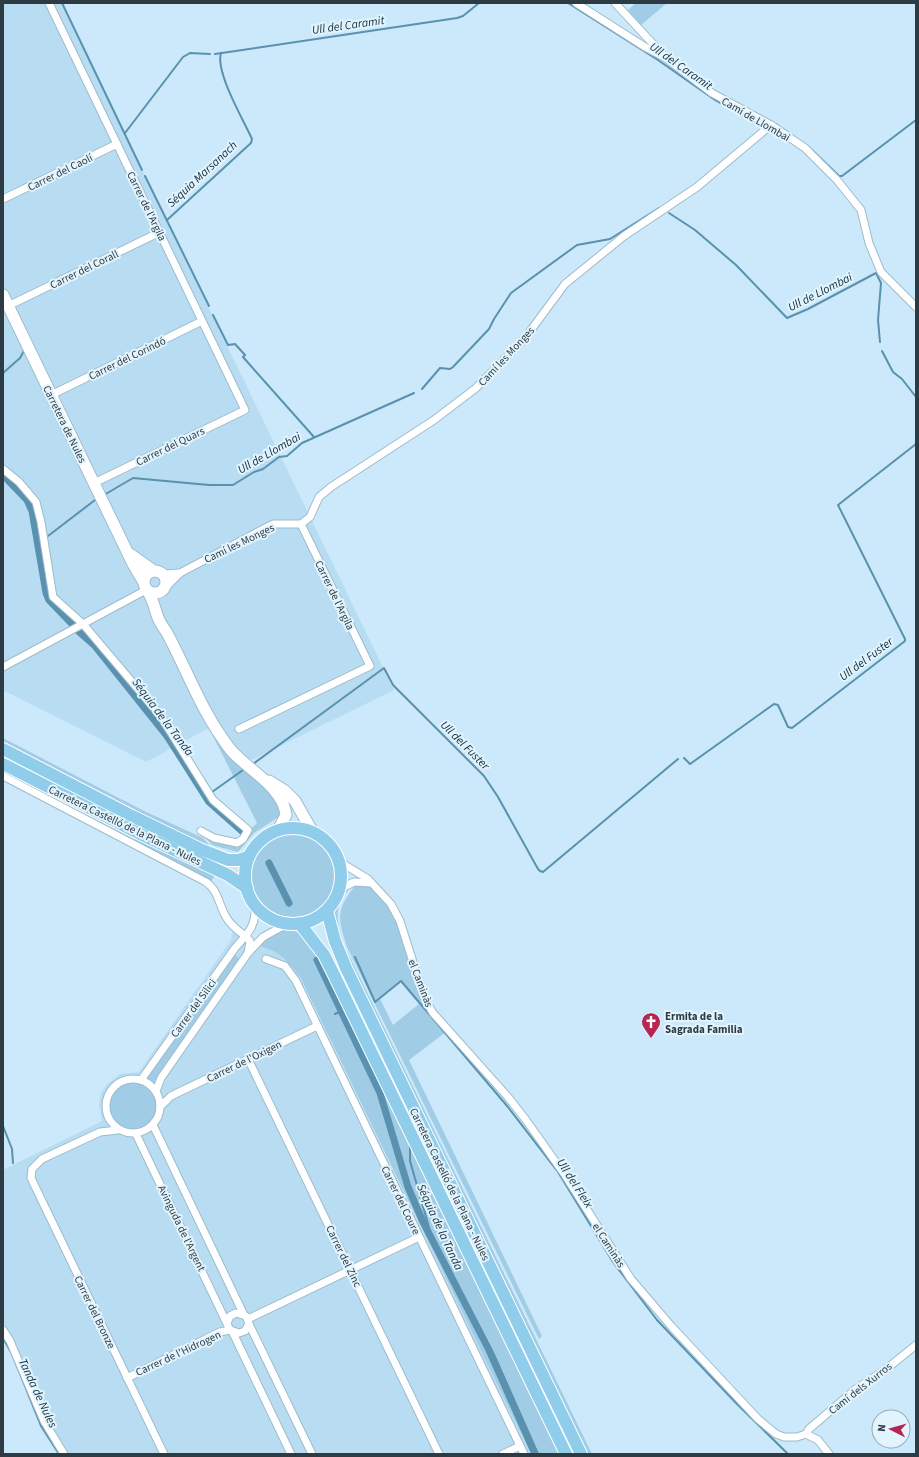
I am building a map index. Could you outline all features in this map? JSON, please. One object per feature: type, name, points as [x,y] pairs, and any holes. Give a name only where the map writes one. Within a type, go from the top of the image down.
[{"type":"main road","name":"Carretera de Nules","points":[[3,295],[128,552],[144,589],[154,600],[159,619],[204,710],[217,732],[231,751],[261,776],[285,791],[295,801],[312,831]]},
{"type":"main road","name":"Carretera de Nules","points":[[128,552],[138,562],[159,572]]},
{"type":"main road","points":[[159,572],[166,580],[166,587],[161,592],[154,594],[144,589],[145,576],[159,572]]},
{"type":"main road","name":"Carretera de Nules","points":[[166,587],[162,605],[167,633]]},
{"type":"main road","name":"Carretera Castelló de la Plana - Nules","points":[[3,749],[200,849],[228,860],[248,858]]},
{"type":"main road","name":"Carretera Castelló de la Plana - Nules","points":[[3,764],[138,833],[228,875],[247,888]]},
{"type":"main road","name":"Carretera de Nules","points":[[261,776],[283,804],[286,815],[278,830]]},
{"type":"main road","points":[[296,828],[312,831],[329,843],[340,862],[342,875],[340,889],[335,901],[327,911],[314,920],[300,924],[287,924],[269,918],[255,906],[247,888],[245,873],[248,858],[259,842],[278,830],[296,828]]},
{"type":"main road","name":"Carretera Castelló de la Plana - Nules","points":[[327,911],[335,940],[346,968],[581,1454]]},
{"type":"main road","name":"Carretera Castelló de la Plana - Nules","points":[[300,924],[320,949],[334,975],[566,1454]]},
{"type":"street","name":"Carrer de l'Argila","points":[[49,3],[245,410]]},
{"type":"street","points":[[576,3],[645,47],[668,59]]},
{"type":"street","name":"Camí de Llombai","points":[[615,3],[668,59],[712,94],[771,125],[805,148],[852,197],[861,210],[869,242],[881,272],[916,307]]},
{"type":"street","name":"Camí les Monges","points":[[180,573],[274,524],[301,524],[310,516],[319,497],[434,420],[476,388],[525,338],[565,284],[624,236],[697,187],[771,125]]},
{"type":"street","name":"Carrer del Caolí","points":[[3,199],[117,144]]},
{"type":"street","name":"Carrer del Corall","points":[[8,306],[160,232]]},
{"type":"street","name":"Carrer del Corindó","points":[[52,395],[202,321]]},
{"type":"street","name":"Carrer del Quars","points":[[94,483],[245,410]]},
{"type":"street","points":[[3,469],[19,482],[36,502],[41,522],[53,597],[83,624],[160,715],[213,800],[248,830],[243,839],[238,843],[214,838],[201,832]]},
{"type":"street","name":"Carrer de l'Argila","points":[[239,729],[370,666],[301,524]]},
{"type":"street","points":[[159,572],[180,573]]},
{"type":"street","points":[[166,587],[180,573]]},
{"type":"street","points":[[3,667],[144,589]]},
{"type":"street","points":[[3,776],[206,882],[216,893],[225,915],[235,930],[245,936],[250,942],[248,953]]},
{"type":"street","name":"el Caminàs","points":[[340,862],[374,884],[391,904],[400,921],[418,981],[433,1013],[508,1097],[526,1120],[565,1175],[631,1279],[672,1327],[758,1419],[776,1434],[784,1438],[797,1437],[806,1434]]},
{"type":"street","points":[[340,889],[354,882],[360,881],[374,884]]},
{"type":"street","name":"Carrer del Silici","points":[[141,1080],[235,948],[254,924],[256,918],[255,906]]},
{"type":"street","name":"Carrer del Silici","points":[[157,1093],[161,1078],[248,953],[263,937],[287,924]]},
{"type":"street","points":[[235,930],[235,948]]},
{"type":"street","name":"Carrer del Coure","points":[[266,959],[285,966],[296,981],[524,1454]]},
{"type":"street","name":"Carrer de l'Oxigen","points":[[160,1107],[171,1096],[317,1026]]},
{"type":"street","name":"Carrer del Zinc","points":[[248,1059],[439,1454]]},
{"type":"street","points":[[100,1132],[118,1130],[136,1134],[153,1125],[157,1119],[160,1107],[157,1093],[149,1084],[132,1078],[122,1080],[114,1086],[109,1093],[106,1102],[108,1119],[118,1130]]},
{"type":"street","points":[[157,1093],[171,1096]]},
{"type":"street","points":[[100,1132],[108,1119]]},
{"type":"street","name":"Avinguda de l'Argent","points":[[153,1125],[312,1454]]},
{"type":"street","name":"Carrer del Bronze","points":[[100,1132],[42,1159],[32,1169],[31,1178],[164,1454]]},
{"type":"street","name":"Avinguda de l'Argent","points":[[136,1134],[291,1454]]},
{"type":"street","points":[[246,1319],[419,1236]]},
{"type":"street","points":[[236,1312],[246,1319],[245,1331],[239,1334],[230,1328],[230,1316],[236,1312]]},
{"type":"street","name":"Carrer de l'Hidrogen","points":[[127,1378],[230,1328]]},
{"type":"street","points":[[3,1330],[10,1341],[44,1421],[64,1454]]},
{"type":"street","name":"Camí dels Xurros","points":[[806,1434],[809,1429],[856,1389],[885,1370],[916,1345]]},
{"type":"street","points":[[806,1434],[818,1440],[829,1454]]},
{"type":"street","points":[[503,1454],[520,1446]]},
{"type":"shaded area","points":[[3,3],[61,3],[394,690],[231,770],[209,728],[146,762],[3,690]]},
{"type":"shaded area","points":[[636,3],[667,3],[641,25],[628,10]]},
{"type":"shaded area","points":[[209,728],[271,790],[283,814],[254,833],[238,852],[212,845],[204,836],[237,843],[257,823]]},
{"type":"shaded area","points":[[3,738],[142,810],[203,838],[211,847],[226,852],[225,855],[210,849],[3,745]]},
{"type":"shaded area","points":[[3,768],[215,874],[212,884],[194,871],[3,773]]},
{"type":"shaded area","points":[[285,833],[301,833],[310,836],[324,845],[333,859],[336,868],[336,884],[333,893],[324,907],[310,916],[301,919],[285,919],[269,912],[262,907],[257,900],[250,884],[250,868],[257,852],[262,845],[269,840]]},
{"type":"shaded area","points":[[357,883],[372,885],[380,892],[399,922],[418,987],[446,1032],[409,1060],[542,1336],[539,1339],[347,947],[341,928],[340,914],[345,900]],"holes":[[[401,981],[419,1004],[393,1025],[380,999]]]},
{"type":"shaded area","points":[[353,885],[342,898],[339,905],[338,919],[343,943],[592,1454],[584,1454],[345,958],[333,912],[340,896],[346,889]]},
{"type":"shaded area","points":[[287,928],[300,933],[315,949],[563,1454],[531,1454],[301,979],[292,967],[278,953],[257,946],[267,935]]},
{"type":"shaded area","points":[[232,932],[257,946],[270,948],[288,960],[300,979],[531,1454],[67,1454],[45,1420],[26,1370],[3,1322],[3,1170],[102,1121],[99,1104],[101,1093],[107,1084],[120,1074],[139,1072],[231,940]]},
{"type":"shaded area","points":[[234,954],[240,959],[154,1082],[146,1077]]},
{"type":"shaded area","points":[[133,1082],[142,1084],[150,1089],[155,1097],[157,1106],[155,1115],[150,1123],[142,1128],[133,1130],[124,1128],[116,1123],[111,1115],[109,1106],[111,1097],[116,1089],[124,1084]]},
{"type":"waterway","points":[[62,3],[142,170]]},
{"type":"waterway","name":"Ull del Caramit","points":[[215,54],[457,18],[463,16],[479,3]]},
{"type":"waterway","name":"Ull del Caramit","points":[[568,3],[658,60],[715,100],[761,126],[766,126]]},
{"type":"waterway","name":"Ull del Caramit","points":[[125,133],[183,57],[190,53],[210,54]]},
{"type":"waterway","name":"Séquia Marsanach","points":[[167,220],[251,143],[252,139],[226,84],[220,61],[221,53]]},
{"type":"waterway","name":"Ull del Caramit","points":[[776,124],[811,149],[839,176],[842,176],[916,120]]},
{"type":"waterway","points":[[145,176],[209,306]]},
{"type":"waterway","name":"Ull de Llombai","points":[[422,389],[440,368],[450,369],[453,367],[489,329],[511,293],[577,245],[610,239],[659,208],[662,209]]},
{"type":"waterway","name":"Ull de Llombai","points":[[669,213],[695,230],[736,265],[787,318],[808,309],[876,273],[881,283],[878,320],[880,342]]},
{"type":"waterway","points":[[213,315],[228,345],[235,344],[245,355],[243,357],[314,437]]},
{"type":"waterway","name":"Séquia Marsanach","points":[[3,373],[20,358],[25,349]]},
{"type":"waterway","name":"Ull de Llombai","points":[[882,351],[893,372],[902,379],[916,397]]},
{"type":"waterway","name":"Ull de Llombai","points":[[104,495],[133,478],[209,485],[233,485],[254,472],[263,469],[279,457],[287,456],[302,443],[414,393]]},
{"type":"waterway","name":"Ull del Fuster","points":[[684,758],[690,764],[774,704],[778,705],[788,727],[792,728],[905,641],[838,505],[916,444]]},
{"type":"waterway","name":"Séquia de la Tanda","points":[[3,475],[27,500],[32,511],[46,593],[49,600],[74,626]]},
{"type":"waterway","name":"Séquia de la Tanda","points":[[11,480],[29,500],[34,511],[49,594]]},
{"type":"waterway","name":"Ull de Llombai","points":[[48,536],[95,500]]},
{"type":"waterway","name":"Séquia de la Tanda","points":[[55,603],[74,623]]},
{"type":"waterway","name":"Séquia de la Tanda","points":[[78,631],[95,646],[167,736],[209,802],[245,834]]},
{"type":"waterway","name":"Séquia de la Tanda","points":[[83,632],[129,683],[170,738],[170,742]]},
{"type":"waterway","name":"Ull del Fuster","points":[[253,764],[384,668],[393,685],[484,776],[498,797],[538,869],[543,872],[678,759]]},
{"type":"waterway","name":"Ull del Fuster","points":[[212,792],[243,770]]},
{"type":"waterway","name":"Séquia de la Tanda","points":[[269,863],[289,903]]},
{"type":"waterway","name":"Ull del Fleix","points":[[355,957],[375,1002],[401,981],[508,1107],[558,1172],[613,1262],[657,1320],[737,1404],[788,1454]]},
{"type":"waterway","name":"Séquia de la Tanda","points":[[317,960],[380,1093],[408,1187],[423,1222],[489,1350],[535,1454]]},
{"type":"waterway","name":"Séquia de la Tanda","points":[[335,1014],[339,1012],[377,1090],[407,1189],[409,1189]]},
{"type":"waterway","points":[[3,1126],[12,1149],[13,1163]]},
{"type":"waterway","name":"Séquia de la Tanda","points":[[410,1144],[410,1161],[430,1231],[495,1357],[538,1454]]},
{"type":"waterway","name":"Tanda de Nules","points":[[3,1338],[12,1354],[41,1426],[59,1454]]},
{"type":"place","name":"Ermita de la Sagrada Familia","points":[[651,1039]]}]
